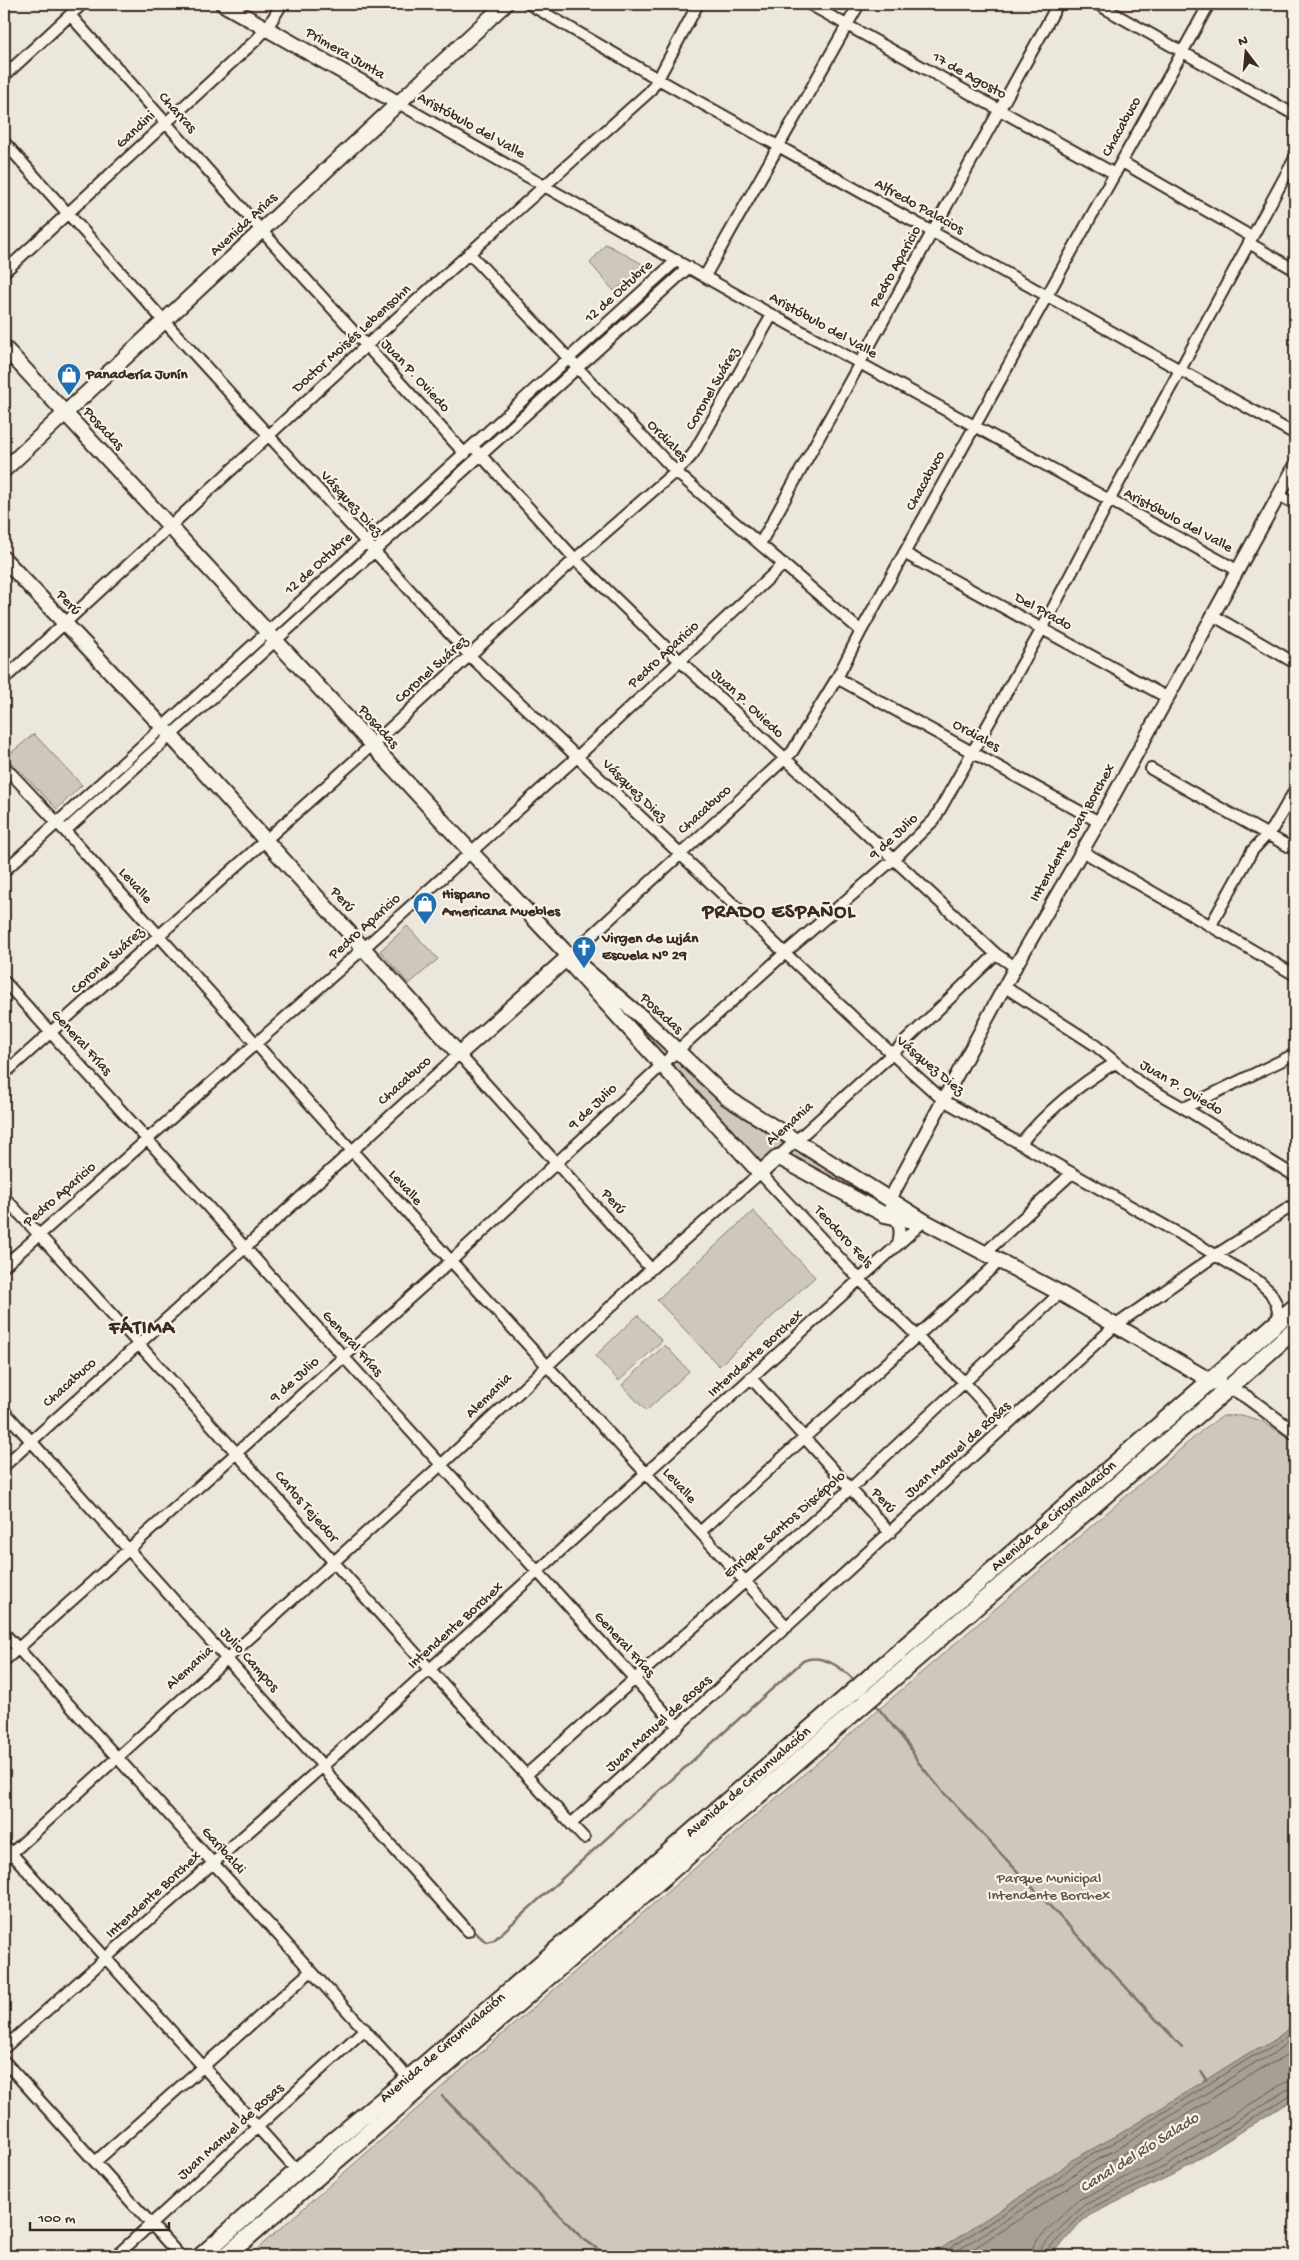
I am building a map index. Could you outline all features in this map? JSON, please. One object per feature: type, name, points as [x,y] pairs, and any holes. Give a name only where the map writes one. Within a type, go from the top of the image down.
[{"type":"highway","name":"Avenida de Circunvalación","points":[[226,2256],[414,2084],[1295,1307]]},
{"type":"highway","name":"Avenida de Circunvalación","points":[[201,2256],[297,2171],[414,2084],[598,1933],[1230,1387],[1295,1328]]},
{"type":"main road","name":"Primera Junta","points":[[223,4],[398,103]]},
{"type":"main road","name":"Avenida Arias","points":[[4,470],[503,4]]},
{"type":"main road","name":"Posadas","points":[[4,347],[568,957],[662,1064]]},
{"type":"main road","name":"Perú","points":[[4,559],[166,731],[459,1054]]},
{"type":"main road","name":"Posadas","points":[[568,957],[645,1020],[726,1098],[924,1221],[1060,1293],[1211,1380],[1230,1387]]},
{"type":"main road","name":"Chacabuco","points":[[459,1054],[568,957]]},
{"type":"main road","name":"Teodoro Fels","points":[[662,1064],[760,1173]]},
{"type":"main road","name":"Alemania","points":[[760,1173],[778,1157]]},
{"type":"main road","points":[[778,1157],[886,1215],[895,1218],[924,1221]]},
{"type":"street","points":[[4,76],[82,4]]},
{"type":"street","name":"Gandini","points":[[4,272],[267,28],[282,4]]},
{"type":"street","name":"Alfredo Palacios","points":[[529,4],[658,79],[1295,434]]},
{"type":"street","name":"Doctor Moisés Lebensohn","points":[[4,679],[366,346],[648,92],[658,79],[698,4]]},
{"type":"street","name":"17 de Agosto","points":[[809,4],[1115,174]]},
{"type":"street","points":[[705,276],[859,4]]},
{"type":"street","name":"Pedro Aparicio","points":[[760,544],[1058,4]]},
{"type":"street","points":[[1097,4],[1295,115]]},
{"type":"street","name":"Chacabuco","points":[[568,957],[792,752],[838,678],[861,630],[1209,4]]},
{"type":"street","name":"Charras","points":[[70,14],[262,231]]},
{"type":"street","name":"Aristóbulo del Valle","points":[[398,103],[772,315],[1237,570]]},
{"type":"street","name":"Vásquez Diez","points":[[4,142],[268,436],[470,656],[892,1054],[943,1100],[1216,1255],[1258,1282],[1270,1292],[1276,1303],[1280,1320]]},
{"type":"street","name":"9 de Julio","points":[[4,1662],[451,1261],[676,1050],[895,858],[934,820],[1042,629],[1109,501],[1295,158]]},
{"type":"street","points":[[1122,162],[1251,240],[1295,270]]},
{"type":"street","name":"Juan P. Oviedo","points":[[262,231],[366,346],[469,450],[481,456],[575,559],[784,760],[895,858],[996,954],[1015,967]]},
{"type":"street","name":"Ordiales","points":[[469,254],[676,472],[861,630]]},
{"type":"street","name":"12 de Octubre","points":[[4,871],[57,822],[166,731],[272,635],[366,542],[677,260]]},
{"type":"street","name":"12 de Octubre","points":[[272,635],[375,552],[689,267]]},
{"type":"street","name":"Coronel Suárez","points":[[4,1074],[372,745],[575,559],[676,472],[693,454],[772,315]]},
{"type":"street","name":"Intendente Juan Borchex","points":[[890,1199],[1015,967],[1099,822],[1295,466]]},
{"type":"street","points":[[1279,495],[1295,504]]},
{"type":"street","name":"Del Prado","points":[[904,553],[1168,698]]},
{"type":"street","name":"Pedro Aparicio","points":[[4,1266],[577,757],[784,564]]},
{"type":"street","points":[[1214,616],[1295,663]]},
{"type":"street","name":"Ordiales","points":[[838,678],[1099,822]]},
{"type":"street","name":"12 de Octubre","points":[[65,831],[166,731]]},
{"type":"street","name":"Levalle","points":[[4,766],[57,822],[546,1366],[787,1627]]},
{"type":"street","points":[[1151,769],[1295,850]]},
{"type":"street","points":[[1211,925],[1252,851],[1268,834],[1295,790]]},
{"type":"street","points":[[1082,851],[1295,974]]},
{"type":"street","name":"Alemania","points":[[778,1157],[892,1054],[996,954]]},
{"type":"street","name":"General Frías","points":[[4,982],[678,1727]]},
{"type":"street","name":"Juan P. Oviedo","points":[[1005,987],[1078,1033],[1150,1090],[1184,1108],[1295,1176]]},
{"type":"street","name":"Chacabuco","points":[[4,1466],[459,1054]]},
{"type":"street","name":"Perú","points":[[459,1054],[651,1269]]},
{"type":"street","points":[[1184,1108],[1295,1054]]},
{"type":"street","points":[[1020,1144],[1060,1101],[1092,1077],[1115,1064]]},
{"type":"street","name":"Alemania","points":[[8,1857],[116,1756],[441,1465],[651,1269],[760,1173]]},
{"type":"street","name":"Teodoro Fels","points":[[760,1173],[860,1280],[964,1382],[1006,1427]]},
{"type":"street","points":[[985,1253],[1072,1173]]},
{"type":"street","name":"Carlos Tejedor","points":[[4,1197],[238,1452],[333,1562],[584,1838]]},
{"type":"street","points":[[890,1199],[895,1218],[899,1224],[898,1245]]},
{"type":"street","name":"Juan Manuel de Rosas","points":[[571,1824],[1116,1325],[1216,1255],[1295,1204]]},
{"type":"street","name":"Intendente Borchex","points":[[4,2048],[430,1670],[924,1221]]},
{"type":"street","points":[[700,1532],[1000,1261]]},
{"type":"street","name":"Enrique Santos Discépolo","points":[[526,1775],[850,1489],[1060,1293]]},
{"type":"street","name":"Perú","points":[[751,1378],[890,1533]]},
{"type":"street","points":[[1230,1387],[1295,1433]]},
{"type":"street","name":"Julio Campos","points":[[4,1411],[323,1766],[334,1782],[468,1932]]},
{"type":"street","name":"Garibaldi","points":[[4,1633],[414,2084]]},
{"type":"street","points":[[4,1845],[8,1857],[106,1957],[297,2171]]},
{"type":"street","points":[[95,2162],[311,1971]]},
{"type":"street","name":"Juan Manuel de Rosas","points":[[116,2256],[365,2030]]},
{"type":"street","points":[[4,2061],[180,2256]]},
{"type":"green space","points":[[606,244],[646,266],[614,291],[590,263]]},
{"type":"green space","points":[[34,734],[82,785],[57,809],[6,757]]},
{"type":"green space","points":[[407,926],[438,959],[409,984],[380,951]]},
{"type":"green space","points":[[589,973],[726,1097],[890,1199],[895,1218],[778,1157],[760,1173]]},
{"type":"green space","points":[[753,1211],[815,1277],[719,1366],[657,1300]]},
{"type":"green space","points":[[638,1315],[662,1341],[619,1381],[595,1356]]},
{"type":"green space","points":[[665,1345],[689,1371],[646,1411],[622,1385]]},
{"type":"green space","name":"Parque Municipal Intendente Borchex","points":[[1242,1415],[1262,1421],[1295,1442],[1295,2024],[1270,2043],[1252,2051],[1118,2135],[1072,2160],[1056,2173],[930,2256],[249,2256],[483,2051],[1205,1428],[1223,1416]]},
{"type":"water","name":"Canal del Río Salado","points":[[1295,2024],[1295,2098],[1174,2174],[1090,2215],[1079,2224],[1062,2244],[1047,2256],[930,2256],[1056,2173],[1072,2160],[1118,2135],[1252,2051],[1269,2043]]},
{"type":"waterway","points":[[476,1933],[486,1942],[494,1940],[803,1661],[816,1659],[829,1662],[836,1665],[852,1678]]},
{"type":"waterway","points":[[875,1704],[943,1792],[1182,2047]]},
{"type":"waterway","points":[[1201,2072],[1206,2080]]},
{"type":"waterway","points":[[442,2096],[582,2238],[608,2256]]},
{"type":"place","name":"Panadería Junín","points":[[69,396]]},
{"type":"place","name":"Hispano Americana Muebles","points":[[425,925]]},
{"type":"place","name":"Virgen de Luján Escuela Nº 29","points":[[584,969]]},
{"type":"district","name":"PRADO ESPAÑOL","points":[[779,913]]},
{"type":"district","name":"FÁTIMA","points":[[142,1329]]}]
